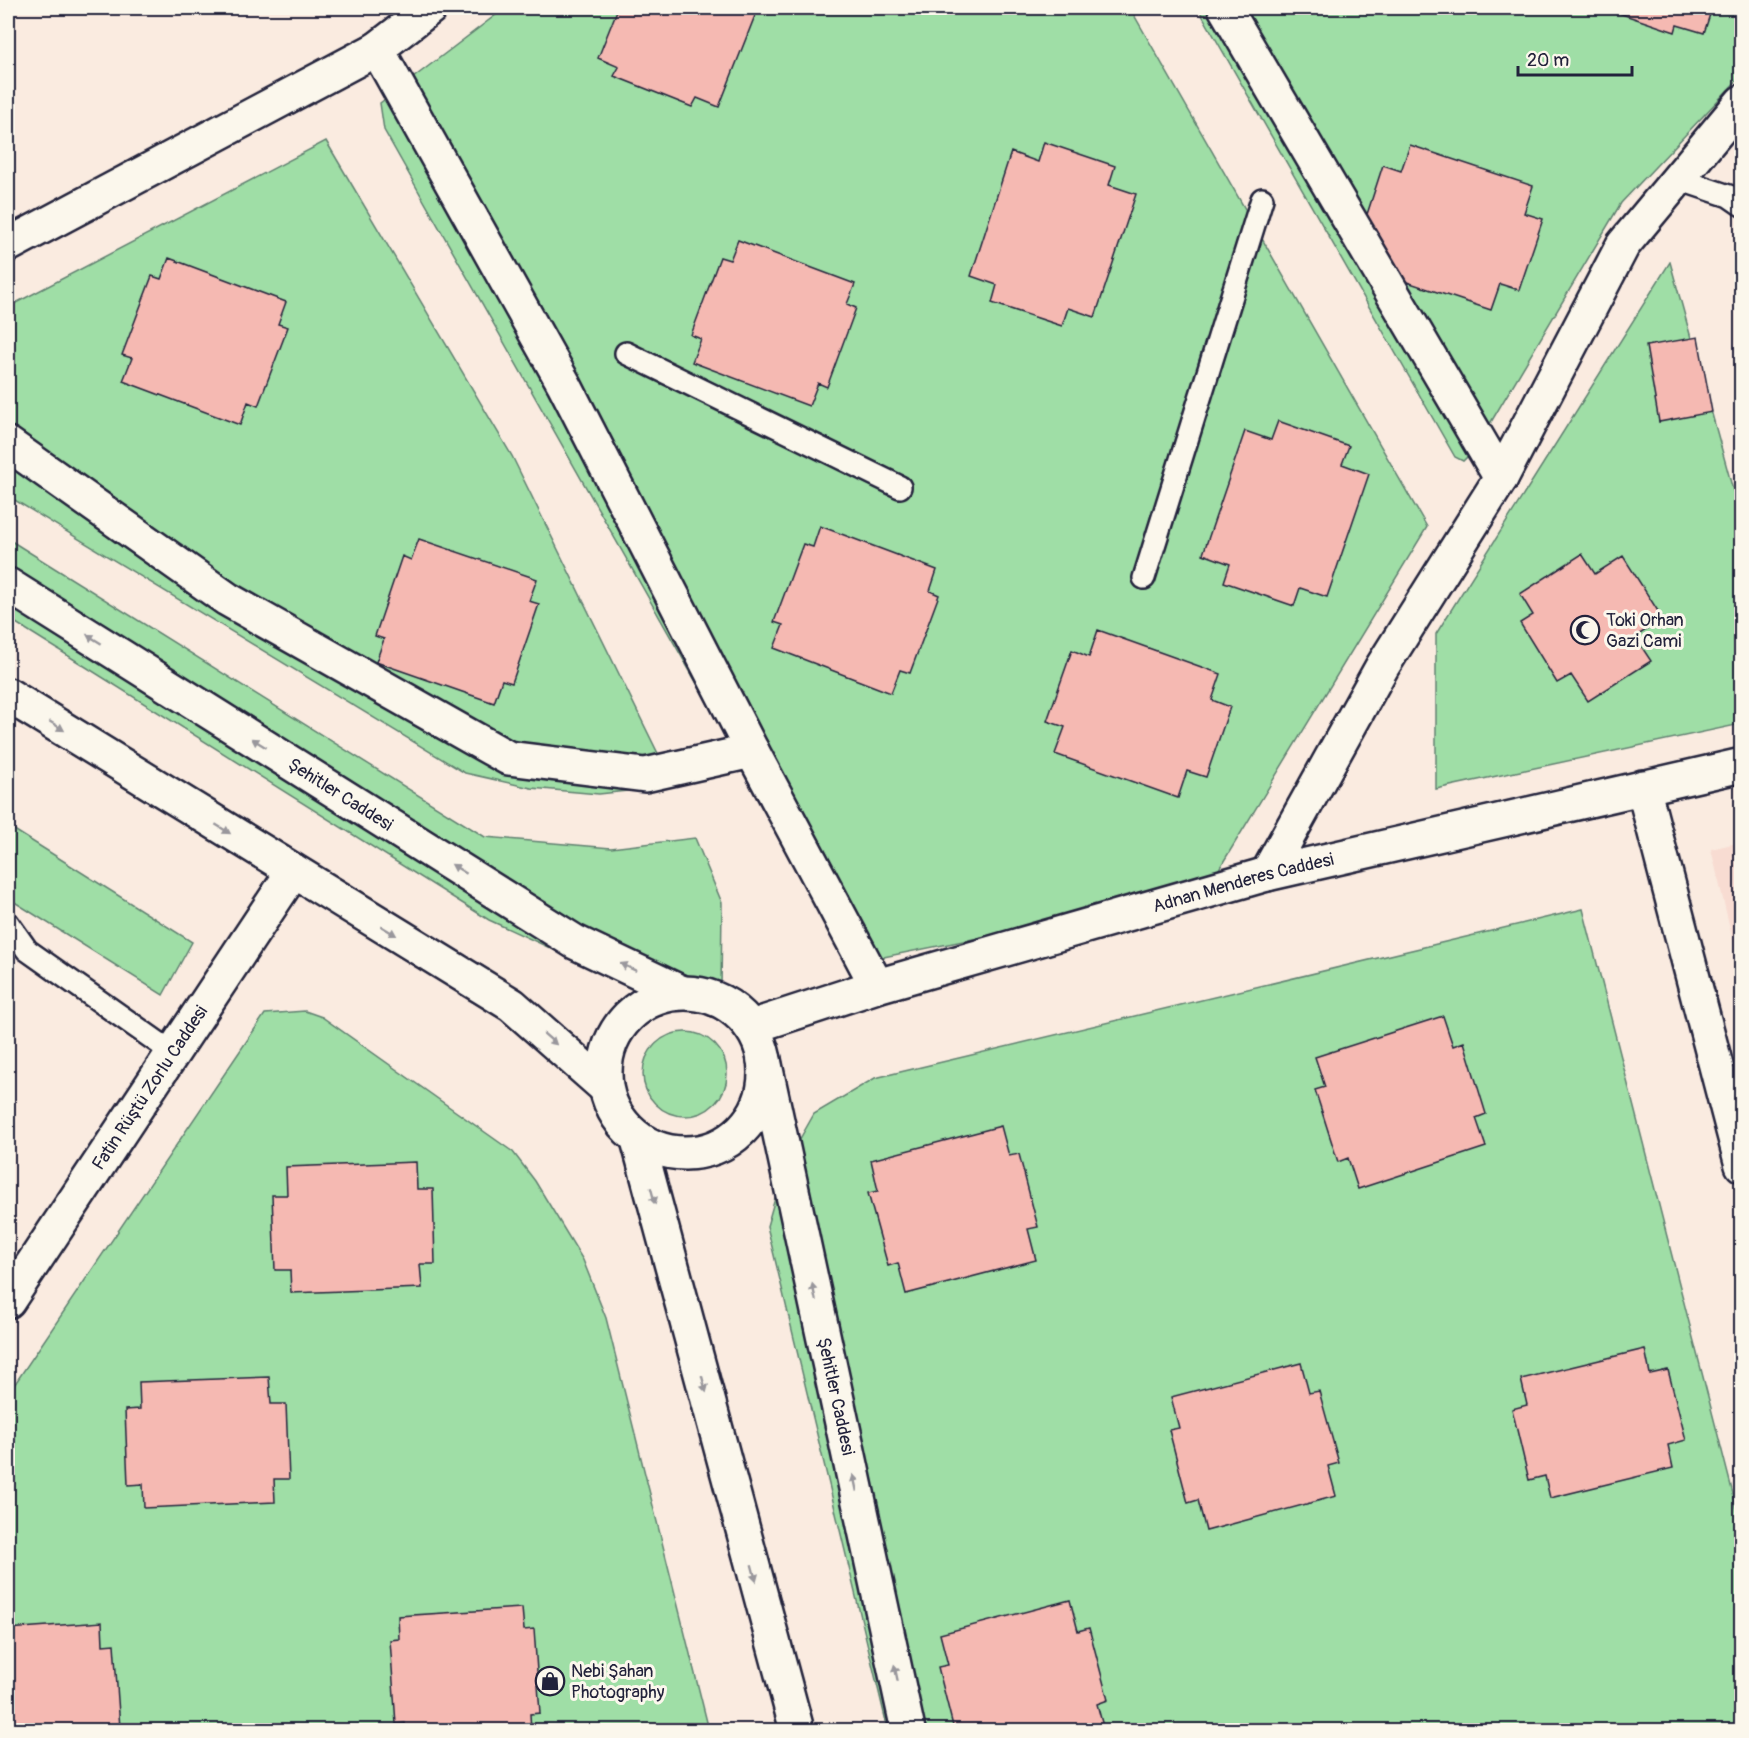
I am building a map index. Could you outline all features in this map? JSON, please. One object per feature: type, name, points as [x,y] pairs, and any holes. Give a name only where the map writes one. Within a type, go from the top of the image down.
[{"type":"street","points":[[8,245],[377,49],[430,8]]},
{"type":"street","points":[[1225,8],[1501,478]]},
{"type":"street","points":[[377,49],[564,384],[752,751],[877,986]]},
{"type":"street","points":[[1267,874],[1382,668],[1501,478],[1623,244],[1742,102]]},
{"type":"street","points":[[8,444],[227,599],[508,758],[645,775],[752,751]]},
{"type":"street","name":"Şehitler Caddesi","points":[[8,585],[575,942],[680,992]]},
{"type":"street","points":[[8,695],[512,1005],[605,1087]]},
{"type":"street","name":"Adnan Menderes Caddesi","points":[[751,1027],[877,986],[1267,874],[1742,765]]},
{"type":"street","points":[[1643,787],[1742,1165]]},
{"type":"street","name":"Fatin Rüştü Zorlu Caddesi","points":[[8,1301],[293,872]]},
{"type":"street","points":[[680,992],[708,996],[732,1008],[751,1027],[760,1043],[764,1060],[764,1088],[756,1113],[739,1134],[716,1148],[689,1155],[662,1151],[638,1140],[623,1126],[611,1107],[605,1087],[605,1060],[614,1034],[631,1013],[654,998],[680,992]]},
{"type":"street","name":"Şehitler Caddesi","points":[[764,1060],[908,1731]]},
{"type":"street","points":[[638,1140],[797,1731]]},
{"type":"lane","points":[[1678,179],[1729,196],[1742,205]]},
{"type":"lane","points":[[1144,578],[1262,199]]},
{"type":"lane","points":[[626,352],[900,487]]},
{"type":"lane","points":[[8,923],[27,950],[172,1053]]},
{"type":"shaded area","points":[[1742,842],[1741,974],[1711,849]]},
{"type":"green space","points":[[505,8],[1130,8],[1427,527],[1219,869],[1190,895],[869,960],[839,935],[384,130],[380,103]]},
{"type":"green space","points":[[1198,8],[1741,8],[1741,76],[1621,203],[1475,449],[1463,461],[1455,457]]},
{"type":"green space","points":[[326,141],[512,456],[674,786],[599,794],[531,788],[465,773],[8,496],[8,307]]},
{"type":"green space","points":[[1670,262],[1741,519],[1741,724],[1436,789],[1436,634]]},
{"type":"green space","points":[[8,539],[485,837],[611,848],[695,838],[722,903],[721,990],[563,954],[489,920],[8,618]]},
{"type":"green space","points":[[8,826],[192,942],[163,995],[8,898]]},
{"type":"green space","points":[[1583,909],[1741,1525],[1741,1730],[888,1730],[767,1226],[784,1167],[814,1114],[875,1078]]},
{"type":"green space","points":[[305,1011],[322,1017],[513,1152],[535,1181],[583,1260],[606,1318],[709,1730],[8,1730],[8,1394],[265,1014]]},
{"type":"green space","points":[[685,1032],[701,1035],[715,1044],[724,1058],[727,1074],[724,1090],[715,1104],[701,1113],[685,1116],[669,1113],[655,1104],[646,1090],[643,1074],[646,1058],[655,1044],[669,1035]]},
{"type":"building","points":[[618,8],[758,8],[719,107],[697,98],[692,107],[614,76],[619,67],[598,58]]},
{"type":"building","points":[[1604,8],[1712,8],[1704,33],[1677,25],[1675,32]]},
{"type":"building","points":[[1044,142],[1115,166],[1109,185],[1136,194],[1095,317],[1068,308],[1062,326],[992,303],[997,285],[971,276],[1011,152],[1038,162]]},
{"type":"building","points":[[1410,145],[1533,186],[1524,213],[1543,219],[1519,290],[1500,284],[1491,310],[1368,269],[1360,236],[1383,165],[1401,171]]},
{"type":"building","points":[[738,240],[855,284],[847,304],[856,308],[827,387],[818,383],[809,406],[692,362],[701,339],[691,335],[720,257],[730,260]]},
{"type":"building","points":[[169,258],[286,302],[278,324],[288,327],[258,406],[248,402],[240,425],[123,381],[132,358],[122,355],[152,276],[161,279]]},
{"type":"building","points":[[1698,337],[1712,412],[1659,422],[1646,346]]},
{"type":"building","points":[[1278,421],[1349,446],[1342,464],[1369,474],[1327,597],[1300,588],[1294,606],[1224,582],[1230,564],[1203,554],[1245,431],[1271,440]]},
{"type":"building","points":[[820,526],[937,570],[930,591],[939,595],[910,673],[900,670],[891,693],[774,648],[783,625],[774,622],[803,544],[813,547]]},
{"type":"building","points":[[419,539],[537,579],[529,601],[539,604],[512,683],[502,680],[494,703],[376,662],[384,639],[375,636],[402,556],[411,560]]},
{"type":"building","name":"Toki Orhan Gazi Cami","points":[[1582,554],[1595,574],[1623,556],[1663,619],[1635,637],[1651,661],[1588,701],[1571,675],[1557,683],[1520,623],[1533,615],[1520,594]]},
{"type":"building","points":[[1098,630],[1221,674],[1212,700],[1230,707],[1206,777],[1187,771],[1178,798],[1055,754],[1065,727],[1047,721],[1072,650],[1089,657]]},
{"type":"building","points":[[1443,1016],[1453,1046],[1464,1042],[1486,1114],[1476,1118],[1486,1147],[1358,1189],[1348,1158],[1338,1162],[1315,1090],[1325,1087],[1315,1057]]},
{"type":"building","points":[[1001,1126],[1009,1156],[1019,1154],[1038,1227],[1028,1229],[1036,1260],[906,1294],[898,1263],[888,1266],[868,1193],[878,1191],[871,1160]]},
{"type":"building","points":[[416,1162],[417,1189],[433,1189],[435,1264],[420,1264],[422,1288],[291,1293],[290,1270],[275,1270],[272,1195],[287,1195],[286,1167]]},
{"type":"building","points":[[1645,1349],[1650,1374],[1668,1370],[1686,1440],[1668,1445],[1673,1468],[1550,1498],[1545,1476],[1529,1480],[1512,1409],[1527,1405],[1521,1379]]},
{"type":"building","points":[[1301,1363],[1309,1393],[1319,1391],[1339,1463],[1328,1466],[1336,1496],[1206,1531],[1198,1500],[1188,1503],[1169,1430],[1179,1428],[1171,1397]]},
{"type":"building","points":[[269,1377],[271,1404],[286,1404],[289,1479],[274,1479],[275,1502],[144,1508],[143,1484],[128,1485],[125,1410],[140,1409],[139,1382]]},
{"type":"building","points":[[1070,1600],[1078,1631],[1089,1628],[1108,1700],[1097,1704],[1104,1730],[954,1730],[938,1667],[948,1665],[940,1634]]},
{"type":"building","points":[[522,1608],[524,1630],[534,1629],[540,1713],[530,1714],[531,1730],[406,1730],[405,1723],[396,1724],[390,1640],[399,1639],[398,1616]]},
{"type":"building","points":[[102,1622],[103,1645],[114,1644],[120,1728],[109,1730],[8,1730],[8,1629]]},
{"type":"place","name":"Toki Orhan Gazi Cami","points":[[1585,630]]},
{"type":"place","name":"Nebi Şahan Photography","points":[[550,1681]]}]
